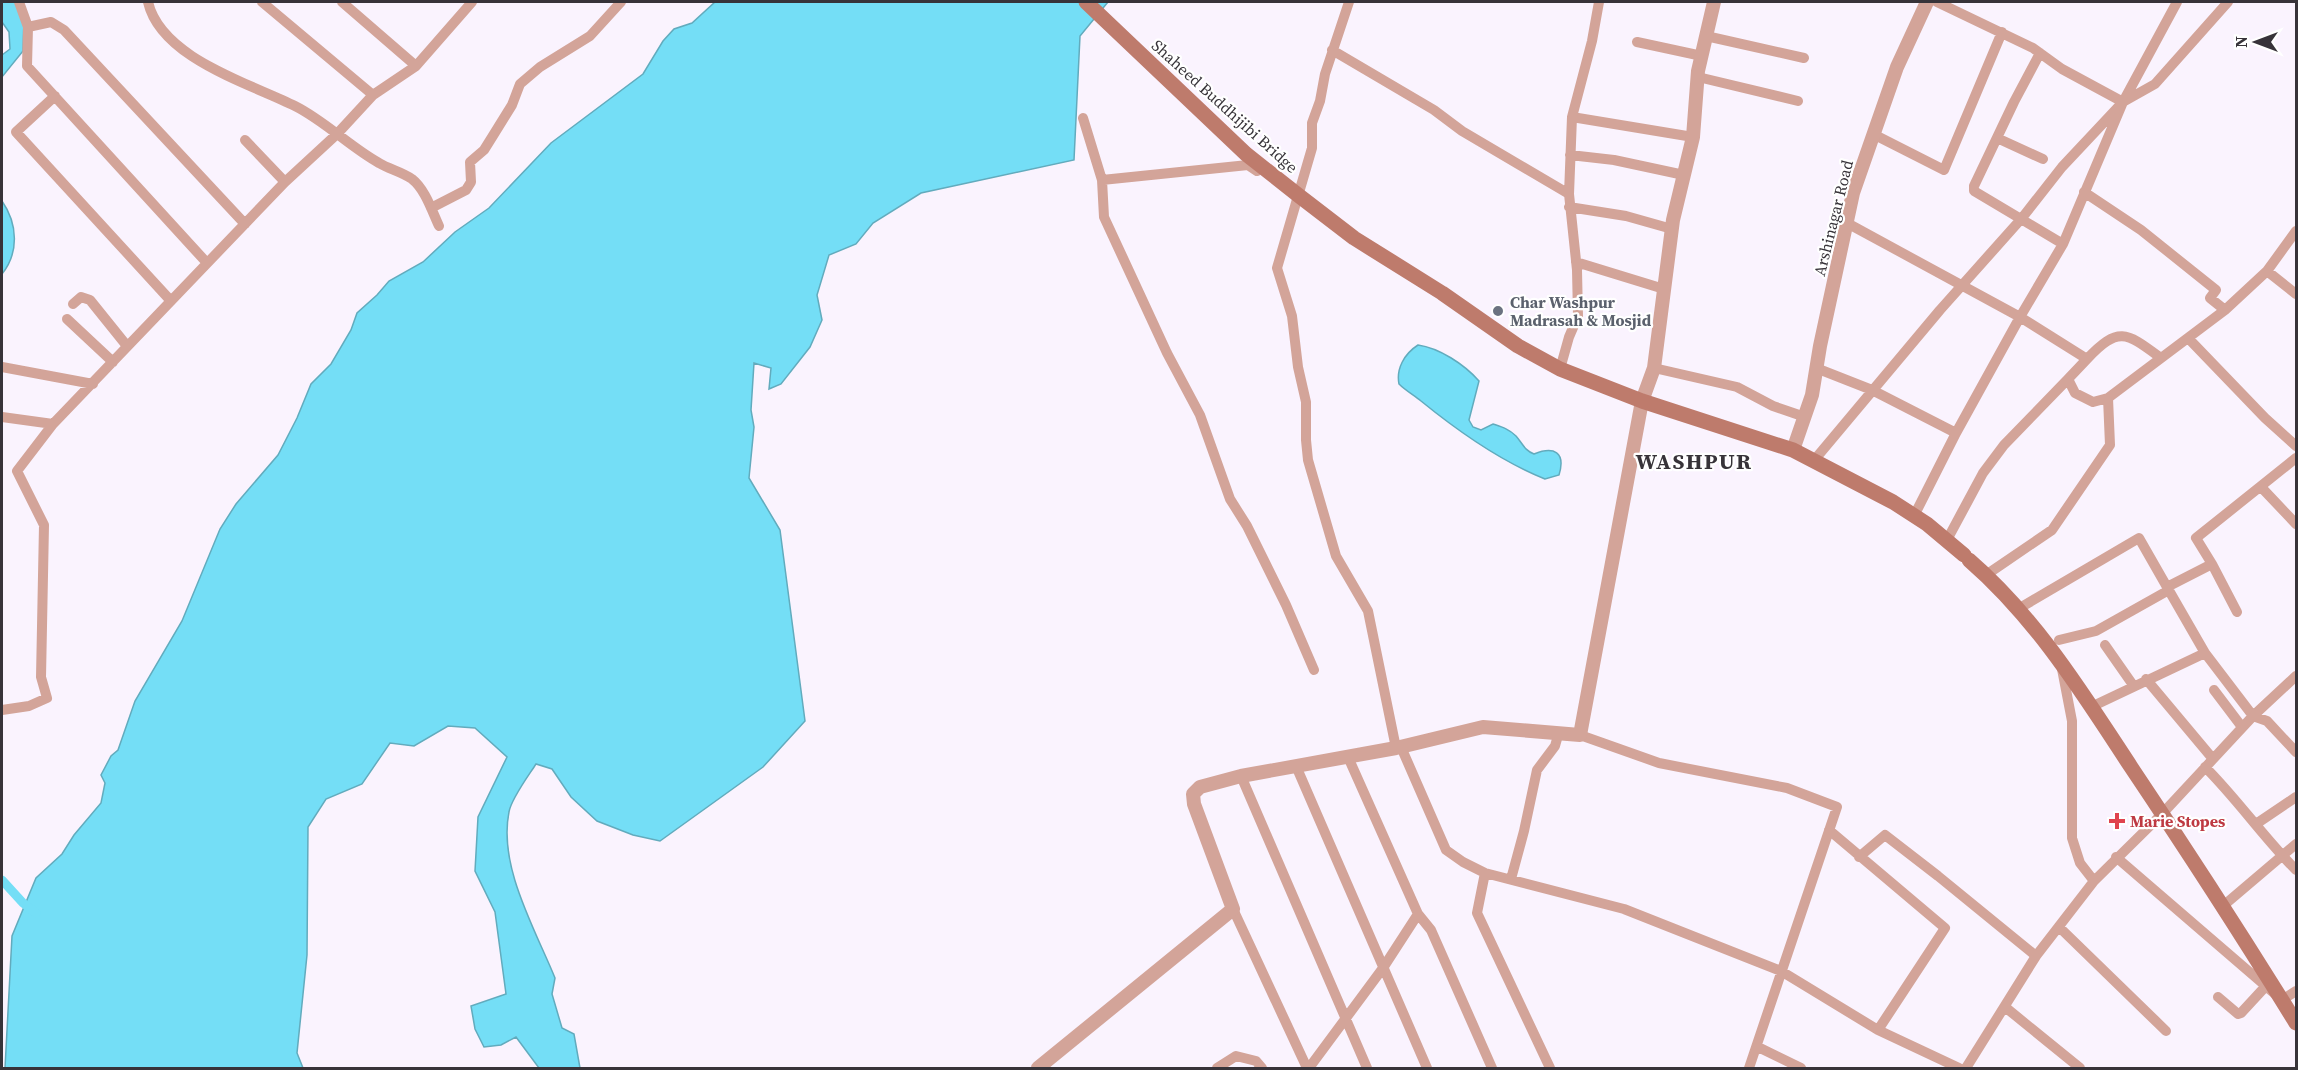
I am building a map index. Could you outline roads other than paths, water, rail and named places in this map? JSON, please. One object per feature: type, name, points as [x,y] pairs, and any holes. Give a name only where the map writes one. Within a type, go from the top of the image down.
[{"type":"main road","name":"Shaheed Buddhijibi Bridge","points":[[1086,2],[1246,154],[1354,238],[1518,346],[1560,369],[1642,400],[1793,450],[1893,502],[1947,540],[1986,575],[2061,660],[2223,906],[2296,1023]]},
{"type":"street","points":[[19,2],[28,27],[27,66],[207,263]]},
{"type":"street","points":[[148,2],[151,16],[168,38],[196,58],[297,107],[378,163],[412,179],[431,208],[439,226]]},
{"type":"street","points":[[262,2],[373,95]]},
{"type":"street","points":[[342,2],[416,66]]},
{"type":"street","points":[[2,710],[29,706],[47,698],[41,677],[44,525],[17,471],[52,424],[285,182],[337,134],[373,95],[416,66],[471,2]]},
{"type":"street","points":[[431,208],[466,190],[471,182],[471,162],[484,150],[512,105],[520,84],[540,67],[591,36],[621,2]]},
{"type":"street","points":[[1349,2],[1332,50],[1320,101],[1312,123],[1312,148],[1277,268],[1292,316],[1298,367],[1306,402],[1305,440],[1308,460],[1336,556],[1368,611],[1398,747],[1446,850],[1485,873],[1624,909],[1781,971],[1878,1030],[1959,1068]]},
{"type":"street","points":[[1560,369],[1578,316],[1576,262],[1569,207],[1572,117],[1592,41],[1599,2]]},
{"type":"street","points":[[1580,735],[1642,400],[1654,368],[1672,230],[1692,137],[1698,77],[1714,2]]},
{"type":"street","name":"Arshinagar Road","points":[[1793,450],[1812,395],[1852,193],[1897,67],[1927,2]]},
{"type":"street","points":[[1937,2],[2002,32],[2040,53],[2062,69],[2123,102]]},
{"type":"street","points":[[1914,516],[2019,317],[2063,244],[2123,102],[2177,2]]},
{"type":"street","points":[[1816,458],[2022,218],[2062,168],[2123,102],[2155,84],[2228,2]]},
{"type":"street","points":[[28,27],[51,22],[64,30],[245,224]]},
{"type":"street","points":[[1872,134],[1944,170],[2002,32]]},
{"type":"street","points":[[1706,36],[1804,58]]},
{"type":"street","points":[[1637,42],[1702,56]]},
{"type":"street","points":[[1332,50],[1569,194]]},
{"type":"street","points":[[2040,53],[1974,186],[1974,191],[2063,244]]},
{"type":"street","points":[[1698,77],[1798,101]]},
{"type":"street","points":[[55,96],[16,132],[171,301]]},
{"type":"street","points":[[1572,117],[1692,137]]},
{"type":"street","points":[[1083,118],[1102,180],[1104,217],[1167,353],[1200,415],[1230,499],[1286,605],[1314,670]]},
{"type":"street","points":[[1997,138],[2043,159]]},
{"type":"street","points":[[245,140],[285,182]]},
{"type":"street","points":[[1570,155],[1614,160],[1684,175]]},
{"type":"street","points":[[1102,180],[1248,165],[1295,202]]},
{"type":"street","points":[[2084,192],[2141,230],[2216,290],[2210,297],[2225,310]]},
{"type":"street","points":[[1569,207],[1626,216],[1672,230]]},
{"type":"street","points":[[1846,223],[1963,285],[2087,359]]},
{"type":"street","points":[[2068,380],[2075,393],[2093,402],[2108,398],[2225,310],[2267,271],[2296,231]]},
{"type":"street","points":[[1576,262],[1664,289]]},
{"type":"street","points":[[2267,271],[2296,294]]},
{"type":"street","points":[[73,304],[81,297],[90,300],[127,346]]},
{"type":"street","points":[[67,319],[112,362]]},
{"type":"street","points":[[1947,540],[1983,473],[2004,445],[2100,345],[2112,337],[2122,336],[2135,339],[2161,358]]},
{"type":"street","points":[[2188,338],[2265,418],[2296,446]]},
{"type":"street","points":[[2,367],[93,384]]},
{"type":"street","points":[[1654,368],[1737,387],[1773,406],[1805,417]]},
{"type":"street","points":[[1816,368],[1872,390],[1956,433]]},
{"type":"street","points":[[1986,575],[2052,530],[2110,445],[2108,398]]},
{"type":"street","points":[[2,417],[52,424]]},
{"type":"street","points":[[2237,612],[2196,538],[2296,458]]},
{"type":"street","points":[[2261,487],[2296,524]]},
{"type":"street","points":[[2018,609],[2089,570],[2139,538],[2205,653],[2253,716],[2267,721],[2296,753]]},
{"type":"street","points":[[2059,640],[2096,631],[2212,564]]},
{"type":"street","points":[[2105,645],[2133,685]]},
{"type":"street","points":[[2091,706],[2205,653]]},
{"type":"street","points":[[2061,660],[2072,721],[2072,838],[2080,864],[2094,881]]},
{"type":"street","points":[[1966,1068],[2036,956],[2094,881],[2162,814],[2242,727],[2296,676]]},
{"type":"street","points":[[2146,680],[2256,824],[2296,870]]},
{"type":"street","points":[[2214,690],[2242,727]]},
{"type":"street","points":[[1418,914],[1383,968],[1308,1068],[1233,909],[1194,804],[1193,794],[1200,787],[1241,776],[1398,747],[1483,727],[1580,735],[1659,763],[1786,788],[1837,807],[1781,971],[1758,1047],[1749,1068]]},
{"type":"street","points":[[1511,879],[1537,770],[1555,746],[1559,732]]},
{"type":"street","points":[[1348,757],[1418,914],[1431,930],[1492,1068]]},
{"type":"street","points":[[1296,766],[1427,1068]]},
{"type":"street","points":[[1241,776],[1366,1068]]},
{"type":"street","points":[[2256,824],[2296,797]]},
{"type":"street","points":[[1829,830],[1945,928],[1878,1030]]},
{"type":"street","points":[[1859,857],[1885,835],[2036,956]]},
{"type":"street","points":[[2223,906],[2296,844]]},
{"type":"street","points":[[2116,857],[2282,1000],[2296,991]]},
{"type":"street","points":[[1485,873],[1477,914],[1550,1068]]},
{"type":"street","points":[[1038,1068],[1233,909]]},
{"type":"street","points":[[2059,927],[2166,1031]]},
{"type":"street","points":[[2218,997],[2238,1014],[2265,987]]},
{"type":"street","points":[[2005,1007],[2080,1068]]},
{"type":"street","points":[[1758,1047],[1801,1068]]},
{"type":"street","points":[[1217,1068],[1236,1056],[1256,1061],[1262,1068]]},
{"type":"water","points":[[2,2],[16,2],[24,20],[23,51],[2,77],[2,55],[10,49],[9,32],[2,22]]},
{"type":"water","points":[[715,2],[1108,2],[1080,36],[1074,160],[921,193],[873,223],[856,244],[829,255],[817,295],[822,320],[810,347],[781,384],[769,389],[771,368],[754,363],[751,410],[754,427],[749,478],[780,530],[805,721],[763,767],[660,841],[633,835],[597,821],[571,797],[552,769],[536,764],[513,801],[509,812],[507,833],[513,875],[520,897],[555,978],[552,994],[562,1028],[574,1034],[580,1068],[539,1068],[516,1037],[501,1045],[484,1047],[475,1029],[471,1006],[506,994],[495,912],[475,871],[478,817],[507,757],[475,728],[448,726],[414,746],[390,743],[362,784],[326,799],[308,827],[307,955],[297,1053],[303,1068],[5,1068],[12,936],[36,878],[62,854],[74,835],[101,803],[105,783],[101,775],[111,756],[118,750],[135,701],[182,621],[220,529],[236,504],[278,455],[311,384],[331,364],[351,330],[357,313],[389,281],[423,262],[455,232],[489,208],[551,143],[643,74],[663,41],[674,29],[692,23]]},
{"type":"water","points":[[2,201],[14,229],[14,248],[8,266],[2,274]]},
{"type":"water","points":[[1418,345],[1451,358],[1479,381],[1469,420],[1473,427],[1481,430],[1493,424],[1511,432],[1526,449],[1534,454],[1547,451],[1557,453],[1561,461],[1559,475],[1545,479],[1496,455],[1465,435],[1399,384],[1400,367],[1405,357]]},
{"type":"waterway","points":[[2,880],[23,903],[36,913]]},
{"type":"place","name":"Char Washpur Madrasah & Mosjid","points":[[1498,311]]},
{"type":"place","name":"Marie Stopes","points":[[2117,821]]},
{"type":"district","name":"WASHPUR","points":[[1694,461]]}]
